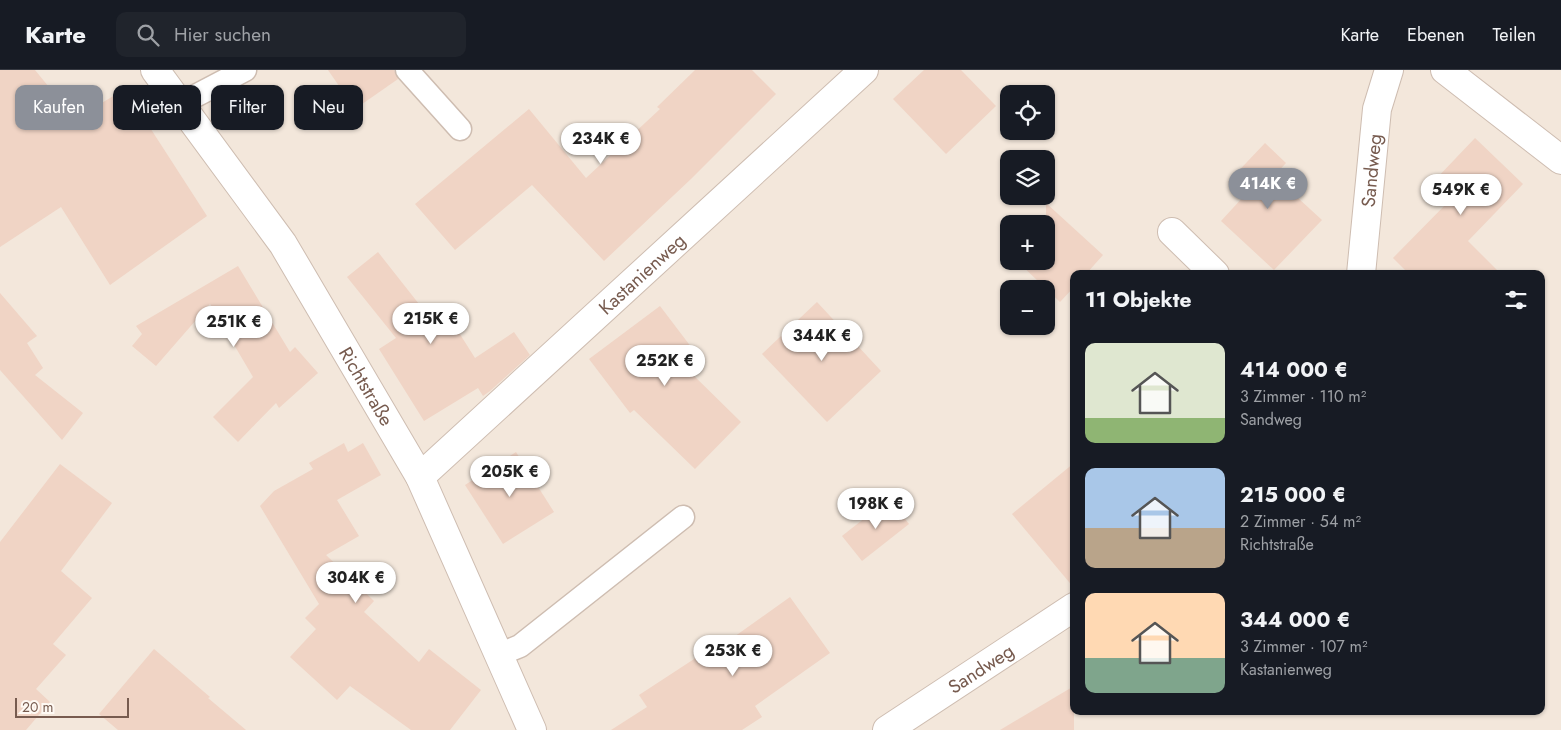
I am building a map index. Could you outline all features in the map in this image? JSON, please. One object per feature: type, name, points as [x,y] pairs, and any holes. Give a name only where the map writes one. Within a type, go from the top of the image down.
[{"type":"street","name":"Richtstraße","points":[[155,70],[166,85]]},
{"type":"street","name":"Kastanienweg","points":[[420,477],[864,70]]},
{"type":"street","name":"Sandweg","points":[[1361,270],[1377,109],[1389,70]]},
{"type":"street","points":[[1445,70],[1561,160]]},
{"type":"street","name":"Richtstraße","points":[[199,130],[283,244],[420,477],[532,730]]},
{"type":"street","points":[[1172,232],[1211,270]]},
{"type":"street","name":"Sandweg","points":[[887,730],[1070,610]]},
{"type":"lane","points":[[201,93],[245,70]]},
{"type":"lane","points":[[407,70],[460,129]]},
{"type":"lane","points":[[498,654],[520,646],[683,517]]},
{"type":"shaded area","points":[[0,70],[1561,70],[1561,730],[0,730]]},
{"type":"building","points":[[0,70],[35,70],[47,85],[15,85],[15,130],[103,130],[103,102],[113,96],[113,130],[151,130],[207,216],[110,285],[61,207],[0,247]]},
{"type":"building","points":[[328,70],[394,70],[398,79],[363,103],[363,85],[338,85]]},
{"type":"building","points":[[695,70],[752,70],[776,94],[691,179],[604,261],[532,185],[455,250],[415,204],[529,109],[586,178],[660,109],[657,107]]},
{"type":"building","points":[[924,70],[961,70],[996,106],[946,154],[893,99]]},
{"type":"building","points":[[1475,138],[1523,184],[1468,241],[1497,270],[1405,270],[1393,258],[1453,197],[1435,180]]},
{"type":"building","points":[[1265,143],[1286,163],[1274,176],[1322,220],[1274,270],[1221,221],[1244,196],[1228,182]]},
{"type":"building","points":[[1046,205],[1048,205],[1103,255],[1090,270],[1070,270],[1070,291],[1060,302],[1055,297],[1055,280],[1037,280],[1026,270],[1055,270],[1055,215],[1046,215]]},
{"type":"building","points":[[378,252],[430,318],[444,309],[475,358],[514,332],[530,355],[483,396],[478,388],[424,421],[379,349],[396,338],[347,277]]},
{"type":"building","points":[[238,266],[290,352],[295,347],[318,373],[279,408],[276,403],[238,442],[213,417],[253,377],[210,304],[156,366],[132,346],[142,334],[136,326]]},
{"type":"building","points":[[0,293],[37,336],[27,343],[43,368],[35,375],[83,413],[62,440],[0,370]]},
{"type":"building","points":[[817,302],[881,371],[827,422],[762,354]]},
{"type":"building","points":[[660,306],[701,360],[688,370],[741,422],[695,469],[634,410],[630,413],[589,359]]},
{"type":"building","points":[[344,443],[348,452],[363,443],[381,475],[337,500],[359,536],[326,555],[374,601],[364,612],[419,662],[429,649],[481,690],[450,730],[411,730],[350,686],[337,700],[290,657],[316,629],[305,618],[319,604],[260,506],[274,491],[313,469],[309,463]]},
{"type":"building","points":[[516,452],[554,512],[503,544],[465,485]]},
{"type":"building","points":[[60,464],[112,503],[61,571],[92,598],[53,644],[66,655],[36,689],[50,702],[26,730],[0,730],[0,542]]},
{"type":"building","points":[[1070,466],[1070,583],[1012,514]]},
{"type":"building","points":[[889,499],[909,524],[862,561],[842,536]]},
{"type":"building","points":[[790,597],[830,653],[755,706],[762,717],[742,730],[611,730],[647,707],[639,695],[714,646],[717,649]]},
{"type":"building","points":[[154,649],[246,730],[118,730],[99,714]]},
{"type":"building","points":[[1070,688],[1070,715],[1074,715],[1074,730],[1000,730]]}]
